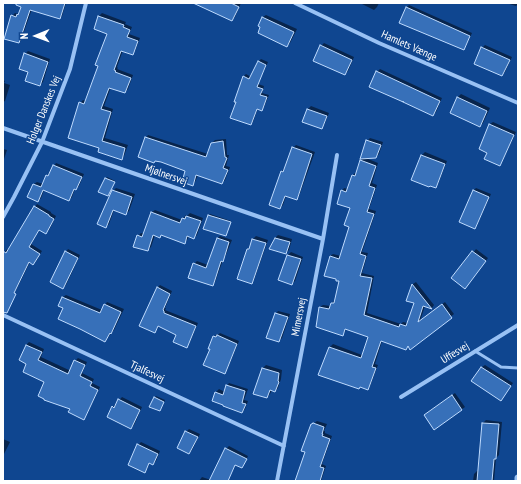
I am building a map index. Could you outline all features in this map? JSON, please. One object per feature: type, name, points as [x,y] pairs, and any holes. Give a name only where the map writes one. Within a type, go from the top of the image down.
[{"type":"street","name":"Holger Danskes Vej","points":[[3,217],[42,142],[70,69],[86,3]]},
{"type":"street","name":"Hamlets Vænge","points":[[295,3],[379,43],[518,103]]},
{"type":"street","name":"Mjølnersvej","points":[[3,128],[323,239]]},
{"type":"street","name":"Mimersvej","points":[[277,481],[323,239],[337,155]]},
{"type":"street","name":"Tjalfesvej","points":[[3,315],[284,446]]},
{"type":"street","name":"Uffesvej","points":[[401,397],[518,325]]},
{"type":"lane","points":[[475,351],[501,367],[518,368]]},
{"type":"building","points":[[16,3],[65,3],[60,19],[30,10],[19,43],[4,39],[11,15],[16,17],[21,7],[16,5]]},
{"type":"building","points":[[193,3],[231,3],[239,7],[232,21]]},
{"type":"building","points":[[406,7],[470,36],[464,50],[399,23]]},
{"type":"building","points":[[98,16],[124,25],[123,27],[130,30],[127,37],[138,41],[133,55],[121,51],[114,70],[116,71],[115,72],[131,78],[125,93],[109,88],[101,109],[111,112],[102,141],[125,148],[122,160],[98,152],[99,148],[68,138],[79,102],[84,104],[98,66],[95,65],[107,34],[94,29]]},
{"type":"building","points":[[262,17],[294,32],[287,47],[258,33],[260,27],[258,26]]},
{"type":"building","points":[[320,45],[352,60],[345,75],[313,61]]},
{"type":"building","points":[[481,47],[510,60],[502,76],[474,64]]},
{"type":"building","points":[[24,53],[48,62],[40,86],[25,81],[28,72],[19,69]]},
{"type":"building","points":[[258,61],[266,65],[257,87],[263,89],[260,95],[267,97],[262,111],[257,109],[251,125],[230,118],[243,76],[249,79]]},
{"type":"building","points":[[376,71],[440,101],[433,116],[369,87]]},
{"type":"building","points":[[457,97],[487,111],[480,127],[450,113]]},
{"type":"building","points":[[307,109],[327,116],[322,129],[302,122]]},
{"type":"building","points":[[489,124],[514,135],[500,166],[484,159],[487,153],[479,149]]},
{"type":"building","points":[[145,137],[206,157],[211,143],[223,141],[225,157],[227,158],[223,168],[228,170],[222,184],[196,175],[193,186],[182,182],[185,171],[161,162],[155,161],[154,163],[138,157]]},
{"type":"building","points":[[366,140],[381,145],[376,158],[360,159]]},
{"type":"building","points":[[292,147],[312,154],[297,200],[285,196],[280,209],[269,205],[281,171],[283,172]]},
{"type":"building","points":[[421,155],[445,164],[436,188],[411,180]]},
{"type":"building","points":[[360,160],[376,166],[369,186],[375,188],[367,212],[374,214],[360,254],[366,256],[360,276],[372,278],[364,315],[399,327],[400,324],[406,326],[414,303],[406,301],[412,284],[432,309],[423,306],[418,322],[442,304],[452,318],[410,350],[408,346],[406,350],[381,341],[372,367],[376,368],[368,390],[360,387],[359,389],[318,375],[329,347],[361,358],[368,337],[345,329],[343,336],[316,327],[319,307],[329,309],[331,303],[334,303],[339,281],[324,276],[330,256],[339,259],[349,227],[344,225],[350,208],[337,204],[341,190],[346,192],[352,175],[355,176]]},
{"type":"building","points":[[53,165],[82,177],[76,190],[74,189],[69,201],[43,190],[38,202],[27,197],[33,184],[41,187],[46,175],[48,176]]},
{"type":"building","points":[[105,178],[115,182],[108,196],[98,192]]},
{"type":"building","points":[[112,190],[132,197],[126,215],[113,210],[106,228],[97,224]]},
{"type":"building","points":[[473,190],[489,197],[475,229],[459,222]]},
{"type":"building","points":[[34,206],[54,219],[46,234],[39,230],[29,247],[40,254],[33,265],[29,262],[14,293],[16,294],[7,313],[3,312],[3,251],[6,253]]},
{"type":"building","points":[[151,212],[180,223],[182,218],[185,219],[186,216],[201,221],[194,239],[187,236],[185,244],[161,235],[160,238],[153,235],[148,251],[133,247],[137,235],[142,237]]},
{"type":"building","points":[[208,215],[231,222],[226,236],[203,229]]},
{"type":"building","points":[[217,238],[229,242],[213,286],[188,278],[193,263],[206,268]]},
{"type":"building","points":[[275,238],[290,242],[286,254],[269,249]]},
{"type":"building","points":[[252,239],[266,243],[252,284],[237,279]]},
{"type":"building","points":[[65,251],[78,258],[63,289],[50,282]]},
{"type":"building","points":[[472,251],[486,261],[465,289],[451,278]]},
{"type":"building","points":[[287,255],[301,259],[292,285],[278,280]]},
{"type":"building","points":[[157,287],[170,294],[163,310],[164,313],[196,326],[187,348],[173,342],[176,335],[158,326],[155,333],[139,326]]},
{"type":"building","points":[[62,297],[100,313],[104,304],[121,312],[111,334],[110,333],[105,342],[58,319],[63,308],[58,306]]},
{"type":"building","points":[[275,313],[288,317],[279,342],[266,338]]},
{"type":"building","points":[[217,335],[237,344],[225,374],[203,365],[210,349],[208,349],[213,336],[216,337]]},
{"type":"building","points":[[26,345],[42,352],[38,360],[68,374],[74,360],[85,365],[80,376],[92,382],[90,386],[98,390],[84,420],[68,412],[70,409],[44,400],[38,396],[44,382],[23,372],[26,364],[19,360]]},
{"type":"building","points":[[481,367],[511,386],[501,401],[471,381]]},
{"type":"building","points":[[262,368],[279,373],[279,382],[275,392],[270,390],[267,398],[253,394]]},
{"type":"building","points":[[226,385],[245,391],[242,403],[246,404],[242,413],[212,401],[215,392],[223,395]]},
{"type":"building","points":[[452,395],[462,410],[434,430],[424,415]]},
{"type":"building","points":[[154,397],[164,402],[160,411],[149,407]]},
{"type":"building","points":[[118,399],[140,410],[131,429],[107,417],[112,406],[114,408]]},
{"type":"building","points":[[313,423],[324,427],[322,436],[330,439],[320,467],[324,468],[320,481],[295,481],[305,452],[301,451],[311,424]]},
{"type":"building","points":[[482,423],[499,424],[496,459],[494,459],[492,481],[477,481]]},
{"type":"building","points":[[185,431],[198,437],[189,454],[177,448]]},
{"type":"building","points":[[137,444],[158,454],[153,465],[149,463],[145,473],[128,465]]},
{"type":"building","points":[[225,448],[247,459],[242,468],[235,465],[228,481],[209,481]]}]
